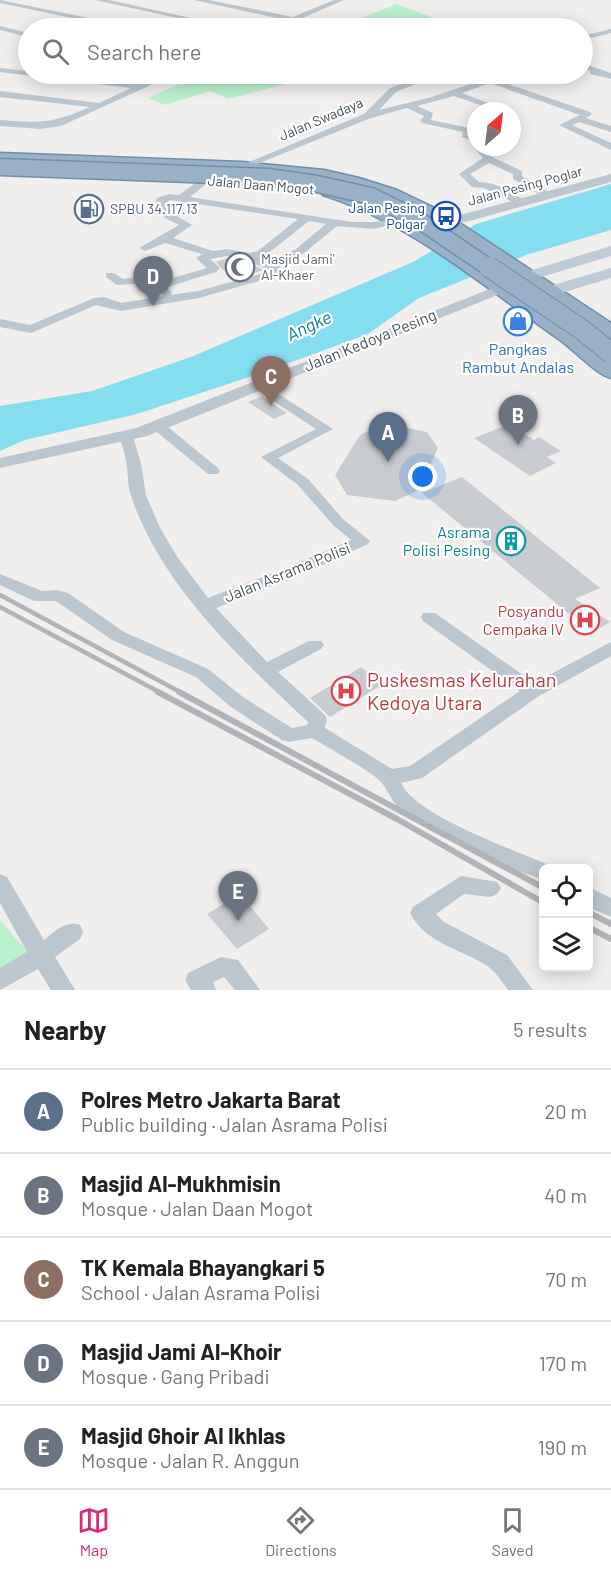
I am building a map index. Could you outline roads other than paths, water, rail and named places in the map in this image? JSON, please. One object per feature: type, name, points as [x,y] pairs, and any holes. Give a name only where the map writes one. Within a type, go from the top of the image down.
[{"type":"highway","name":"Jalan Daan Mogot","points":[[0,158],[242,167],[324,175],[353,181],[399,197],[450,224],[611,332]]},
{"type":"highway","name":"Jalan Daan Mogot","points":[[0,165],[292,175],[351,185],[383,194],[424,215],[611,344]]},
{"type":"highway","name":"Jalan Daan Mogot","points":[[0,165],[268,177],[317,184],[371,196],[416,218],[581,329],[611,352]]},
{"type":"highway","name":"Jalan Daan Mogot","points":[[0,173],[206,180],[314,189],[347,197],[400,221],[517,301],[611,372]]},
{"type":"main road","points":[[522,272],[611,251]]},
{"type":"main road","points":[[517,301],[611,273]]},
{"type":"street","points":[[99,0],[184,18]]},
{"type":"street","points":[[198,0],[285,18]]},
{"type":"street","points":[[300,18],[340,0]]},
{"type":"street","points":[[0,1],[81,18]]},
{"type":"street","points":[[0,28],[18,32]]},
{"type":"street","points":[[593,35],[611,31]]},
{"type":"street","points":[[0,70],[18,72]]},
{"type":"street","points":[[593,72],[611,76]]},
{"type":"street","points":[[116,84],[141,87]]},
{"type":"street","points":[[0,123],[50,126],[148,84]]},
{"type":"street","name":"Jalan Swadaya","points":[[242,167],[367,116],[395,90],[410,84]]},
{"type":"street","points":[[367,116],[455,93],[480,84]]},
{"type":"street","points":[[502,84],[587,114],[564,125],[611,147]]},
{"type":"street","points":[[455,93],[480,102]]},
{"type":"street","points":[[0,94],[99,105]]},
{"type":"street","points":[[407,105],[430,115],[425,121],[467,130]]},
{"type":"street","points":[[579,119],[611,129]]},
{"type":"street","points":[[486,156],[518,173],[517,177],[548,195]]},
{"type":"street","points":[[489,159],[464,174],[476,185],[487,185],[493,190],[500,190],[523,202]]},
{"type":"street","name":"Jalan Pesing Poglar","points":[[450,224],[611,178]]},
{"type":"street","points":[[182,198],[206,180]]},
{"type":"street","points":[[145,248],[187,225],[168,218],[160,204],[161,200],[169,197],[358,228],[380,227],[400,221]]},
{"type":"street","points":[[251,256],[262,253],[306,218]]},
{"type":"street","points":[[0,322],[31,329],[94,302],[104,301],[113,307],[121,307],[199,294],[275,269],[333,224]]},
{"type":"street","points":[[164,239],[212,254]]},
{"type":"street","points":[[161,285],[213,269],[202,258],[230,251],[251,256],[293,277]]},
{"type":"street","points":[[110,275],[121,283],[143,278],[161,285],[169,298]]},
{"type":"street","name":"Jalan Kedoya Pesing","points":[[0,463],[126,436],[158,426],[494,285]]},
{"type":"street","name":"Jalan Asrama Polisi","points":[[204,606],[290,573],[362,541],[338,522],[303,482],[268,457],[326,429],[269,392]]},
{"type":"street","points":[[158,426],[213,471]]},
{"type":"street","name":"Jalan Asrama Polisi","points":[[126,436],[134,462],[137,493],[164,546],[204,606],[265,671],[318,720],[315,730]]},
{"type":"street","points":[[0,579],[40,597],[57,595],[62,597],[118,636],[202,673],[237,702],[289,735],[315,730],[389,777],[394,790],[417,814],[539,870]]},
{"type":"street","points":[[429,617],[533,691]]},
{"type":"street","points":[[265,671],[315,645]]},
{"type":"street","points":[[389,777],[415,773],[533,691],[611,648]]},
{"type":"street","points":[[0,883],[64,990]]},
{"type":"street","points":[[490,888],[461,885],[421,913],[436,929],[499,962],[522,990]]},
{"type":"street","points":[[593,899],[611,908]]},
{"type":"street","points":[[0,980],[41,955],[72,932]]},
{"type":"street","points":[[205,990],[195,980],[224,966],[230,967],[249,990]]},
{"type":"water","name":"Angke","points":[[611,184],[611,230],[526,255],[419,298],[368,334],[270,370],[137,414],[25,440],[0,451],[0,406],[92,391],[191,357],[413,262],[476,224]]},
{"type":"railway","points":[[0,595],[182,693]]},
{"type":"railway","points":[[0,607],[161,693]]},
{"type":"railway","points":[[158,692],[397,819],[539,900]]},
{"type":"railway","points":[[179,692],[539,885]]},
{"type":"railway","points":[[593,915],[611,924]]},
{"type":"railway","points":[[593,930],[611,939]]},
{"type":"place","name":"SPBU 34.117.13","points":[[89,209]]},
{"type":"place","name":"Jalan Pesing Polgar","points":[[446,216]]},
{"type":"place","name":"Masjid Jami' Al-Khaer","points":[[240,267]]},
{"type":"place","name":"Masjid Jami Al-Khoir","points":[[153,306]]},
{"type":"place","name":"Pangkas Rambut Andalas","points":[[518,321]]},
{"type":"place","name":"TK Kemala Bhayangkari 5","points":[[271,406]]},
{"type":"place","name":"Masjid Al-Mukhmisin","points":[[518,445]]},
{"type":"place","name":"Polres Metro Jakarta Barat","points":[[388,462]]},
{"type":"place","name":"Asrama Polisi Pesing","points":[[511,541]]},
{"type":"place","name":"Posyandu Cempaka IV","points":[[585,620]]},
{"type":"place","name":"Puskesmas Kelurahan Kedoya Utara","points":[[346,691]]},
{"type":"place","name":"Masjid Ghoir Al Ikhlas","points":[[238,921]]}]
